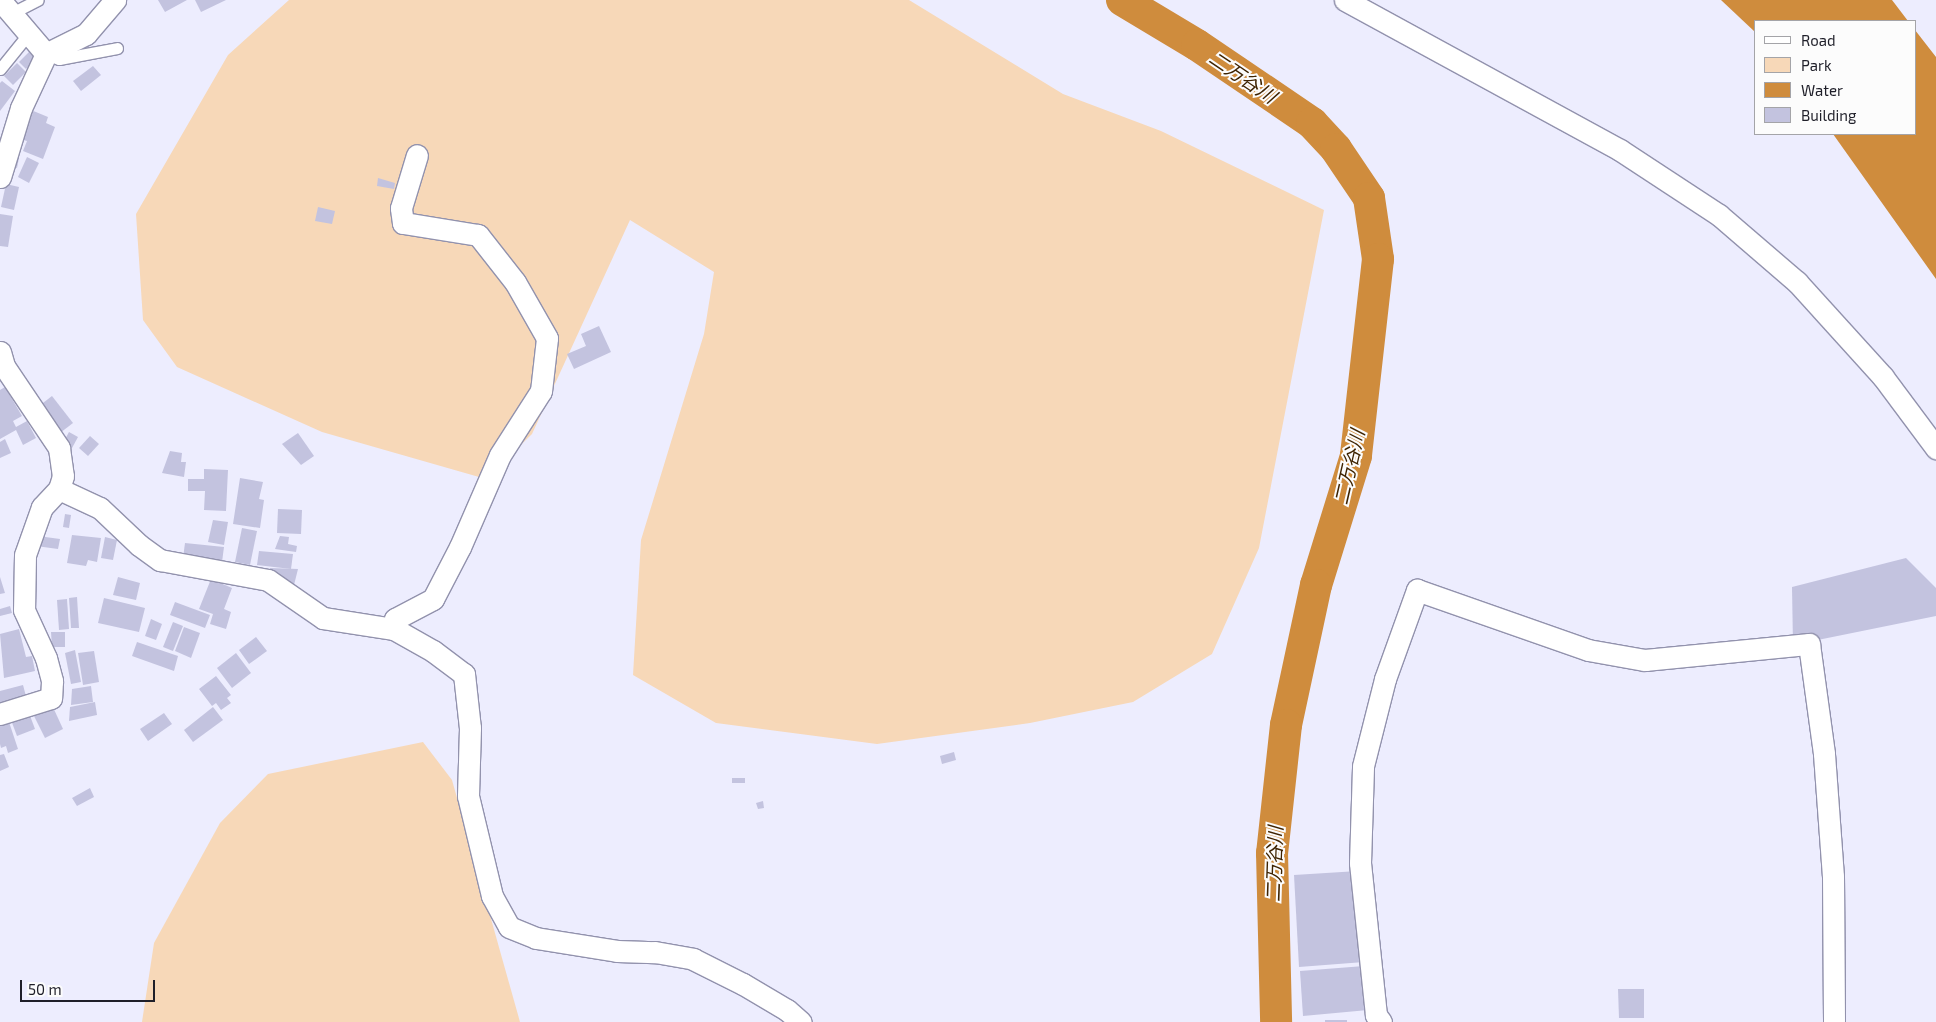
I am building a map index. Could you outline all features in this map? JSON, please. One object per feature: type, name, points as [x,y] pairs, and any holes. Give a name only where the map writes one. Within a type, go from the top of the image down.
[{"type":"street","points":[[0,177],[22,108],[46,54],[86,34],[115,0]]},
{"type":"street","points":[[1345,0],[1620,150],[1719,215],[1797,282],[1883,377],[1936,448]]},
{"type":"street","points":[[5,7],[46,54]]},
{"type":"street","points":[[394,629],[395,619],[433,599],[438,590],[500,455],[541,391],[547,338],[515,282],[478,235],[403,223],[401,208],[417,155]]},
{"type":"street","points":[[0,714],[51,698],[52,681],[46,658],[24,610],[23,587],[28,547],[42,507],[59,489],[64,476],[59,448],[1,364]]},
{"type":"street","points":[[59,489],[100,508],[139,545],[160,560],[268,580],[323,618],[394,629],[433,651],[464,674],[470,728],[468,796],[492,896],[509,927],[536,938],[617,951],[655,952],[693,959],[743,984],[788,1010],[801,1022]]},
{"type":"street","points":[[1382,1022],[1376,1016],[1360,863],[1363,766],[1385,679],[1418,590],[1588,650],[1645,660],[1809,644],[1824,754],[1833,876],[1834,1022]]},
{"type":"lane","points":[[5,7],[38,0]]},
{"type":"lane","points":[[0,69],[29,33]]},
{"type":"lane","points":[[46,54],[59,59],[117,48]]},
{"type":"green space","points":[[289,0],[909,0],[1063,94],[1161,131],[1324,210],[1259,548],[1212,654],[1133,702],[1030,723],[877,744],[716,723],[633,675],[641,540],[704,334],[714,272],[630,220],[532,434],[486,479],[322,432],[177,367],[143,320],[136,214],[228,55]]},
{"type":"green space","points":[[423,742],[452,780],[520,1022],[142,1022],[154,943],[220,823],[268,774]]},
{"type":"water","points":[[1721,0],[1892,0],[1907,20],[1754,20],[1754,31]]},
{"type":"water","points":[[1916,31],[1936,57],[1936,279],[1834,135],[1916,135]]},
{"type":"building","points":[[158,0],[187,0],[165,12]]},
{"type":"building","points":[[195,0],[226,0],[201,12]]},
{"type":"building","points":[[29,52],[36,59],[26,69],[19,62]]},
{"type":"building","points":[[17,63],[26,72],[13,85],[4,76]]},
{"type":"building","points":[[93,66],[101,75],[81,91],[73,81]]},
{"type":"building","points":[[2,81],[15,91],[0,111],[0,83]]},
{"type":"building","points":[[31,110],[48,117],[46,123],[55,127],[43,159],[23,151],[27,141],[20,139]]},
{"type":"building","points":[[12,156],[19,158],[17,168],[10,166]]},
{"type":"building","points":[[27,157],[39,163],[29,183],[18,177]]},
{"type":"building","points":[[378,178],[395,183],[394,189],[377,186]]},
{"type":"building","points":[[6,184],[19,187],[14,210],[1,207]]},
{"type":"building","points":[[318,207],[335,211],[332,224],[315,221]]},
{"type":"building","points":[[0,214],[13,216],[8,247],[0,246]]},
{"type":"building","points":[[599,326],[611,352],[574,369],[567,354],[586,346],[581,334]]},
{"type":"building","points":[[5,387],[22,416],[13,421],[16,427],[27,421],[36,438],[23,445],[16,430],[0,439],[0,390]]},
{"type":"building","points":[[52,396],[73,423],[60,433],[39,406]]},
{"type":"building","points":[[69,432],[78,437],[72,448],[63,443]]},
{"type":"building","points":[[298,433],[314,456],[301,465],[282,444]]},
{"type":"building","points":[[90,436],[99,444],[88,456],[79,448]]},
{"type":"building","points":[[5,439],[11,453],[0,458],[0,442]]},
{"type":"building","points":[[170,451],[182,453],[181,462],[186,462],[184,477],[162,473]]},
{"type":"building","points":[[204,469],[228,470],[226,511],[204,510],[205,491],[188,491],[188,479],[204,479]]},
{"type":"building","points":[[240,478],[263,482],[259,499],[264,500],[260,528],[233,524]]},
{"type":"building","points":[[278,509],[302,510],[301,534],[277,533]]},
{"type":"building","points":[[65,514],[71,515],[69,528],[63,527]]},
{"type":"building","points":[[213,520],[228,522],[224,545],[208,542]]},
{"type":"building","points":[[242,528],[257,531],[250,565],[235,562]]},
{"type":"building","points":[[72,535],[101,538],[97,562],[88,560],[86,566],[67,563]]},
{"type":"building","points":[[38,536],[60,539],[58,549],[36,546]]},
{"type":"building","points":[[280,536],[289,537],[288,544],[297,546],[296,552],[275,549]]},
{"type":"building","points":[[105,537],[117,540],[113,560],[101,558]]},
{"type":"building","points":[[185,543],[224,547],[222,562],[183,558]]},
{"type":"building","points":[[259,551],[293,554],[291,569],[257,565]]},
{"type":"building","points":[[1906,558],[1936,588],[1936,616],[1793,645],[1792,587]]},
{"type":"building","points":[[270,568],[298,569],[294,585],[268,579]]},
{"type":"building","points":[[0,577],[5,593],[0,594]]},
{"type":"building","points":[[118,577],[140,583],[136,600],[113,595]]},
{"type":"building","points":[[211,579],[232,588],[224,609],[231,612],[226,629],[210,624],[213,614],[199,609]]},
{"type":"building","points":[[77,597],[79,628],[71,628],[69,598]]},
{"type":"building","points":[[104,598],[145,608],[139,632],[98,623]]},
{"type":"building","points":[[67,599],[69,629],[59,630],[57,600]]},
{"type":"building","points":[[175,602],[210,615],[205,628],[170,615]]},
{"type":"building","points":[[10,606],[12,613],[0,616],[0,609]]},
{"type":"building","points":[[151,619],[162,624],[156,640],[145,636]]},
{"type":"building","points":[[173,622],[183,626],[173,651],[163,647]]},
{"type":"building","points":[[184,627],[200,633],[191,658],[175,651]]},
{"type":"building","points":[[19,629],[26,657],[32,656],[35,671],[4,678],[0,634]]},
{"type":"building","points":[[51,632],[65,632],[65,647],[52,647]]},
{"type":"building","points":[[256,637],[267,651],[249,664],[239,650]]},
{"type":"building","points":[[137,642],[178,656],[174,671],[132,656]]},
{"type":"building","points":[[75,650],[81,682],[71,684],[65,653]]},
{"type":"building","points":[[94,651],[99,682],[83,685],[78,653]]},
{"type":"building","points":[[236,653],[251,673],[232,688],[217,668]]},
{"type":"building","points":[[216,676],[231,695],[227,698],[231,703],[221,710],[216,703],[212,706],[199,689]]},
{"type":"building","points":[[23,685],[27,700],[0,706],[0,691]]},
{"type":"building","points":[[91,686],[93,702],[71,705],[72,689]]},
{"type":"building","points":[[95,702],[97,715],[69,721],[70,707]]},
{"type":"building","points":[[52,705],[63,729],[45,738],[33,714]]},
{"type":"building","points":[[213,707],[223,720],[193,742],[184,730]]},
{"type":"building","points":[[29,713],[35,729],[17,736],[11,720]]},
{"type":"building","points":[[164,713],[172,724],[148,741],[140,729]]},
{"type":"building","points":[[8,719],[18,749],[8,753],[6,746],[1,748],[0,722]]},
{"type":"building","points":[[954,752],[956,760],[942,764],[940,756]]},
{"type":"building","points":[[4,754],[9,767],[0,771],[0,755]]},
{"type":"building","points":[[732,778],[745,778],[745,783],[732,783]]},
{"type":"building","points":[[90,788],[94,797],[77,806],[72,798]]},
{"type":"building","points":[[763,801],[764,808],[758,809],[756,803]]},
{"type":"building","points":[[1358,871],[1364,962],[1299,967],[1294,875]]},
{"type":"building","points":[[1364,966],[1368,1010],[1303,1016],[1300,971]]},
{"type":"building","points":[[1618,989],[1644,989],[1644,1018],[1619,1018]]},
{"type":"building","points":[[1325,1020],[1347,1020],[1347,1022],[1325,1022]]},
{"type":"waterway","name":"二万谷川","points":[[1122,0],[1197,45],[1312,123],[1336,149],[1369,198],[1378,259],[1356,456],[1316,585],[1286,725],[1272,853],[1276,1022]]}]
